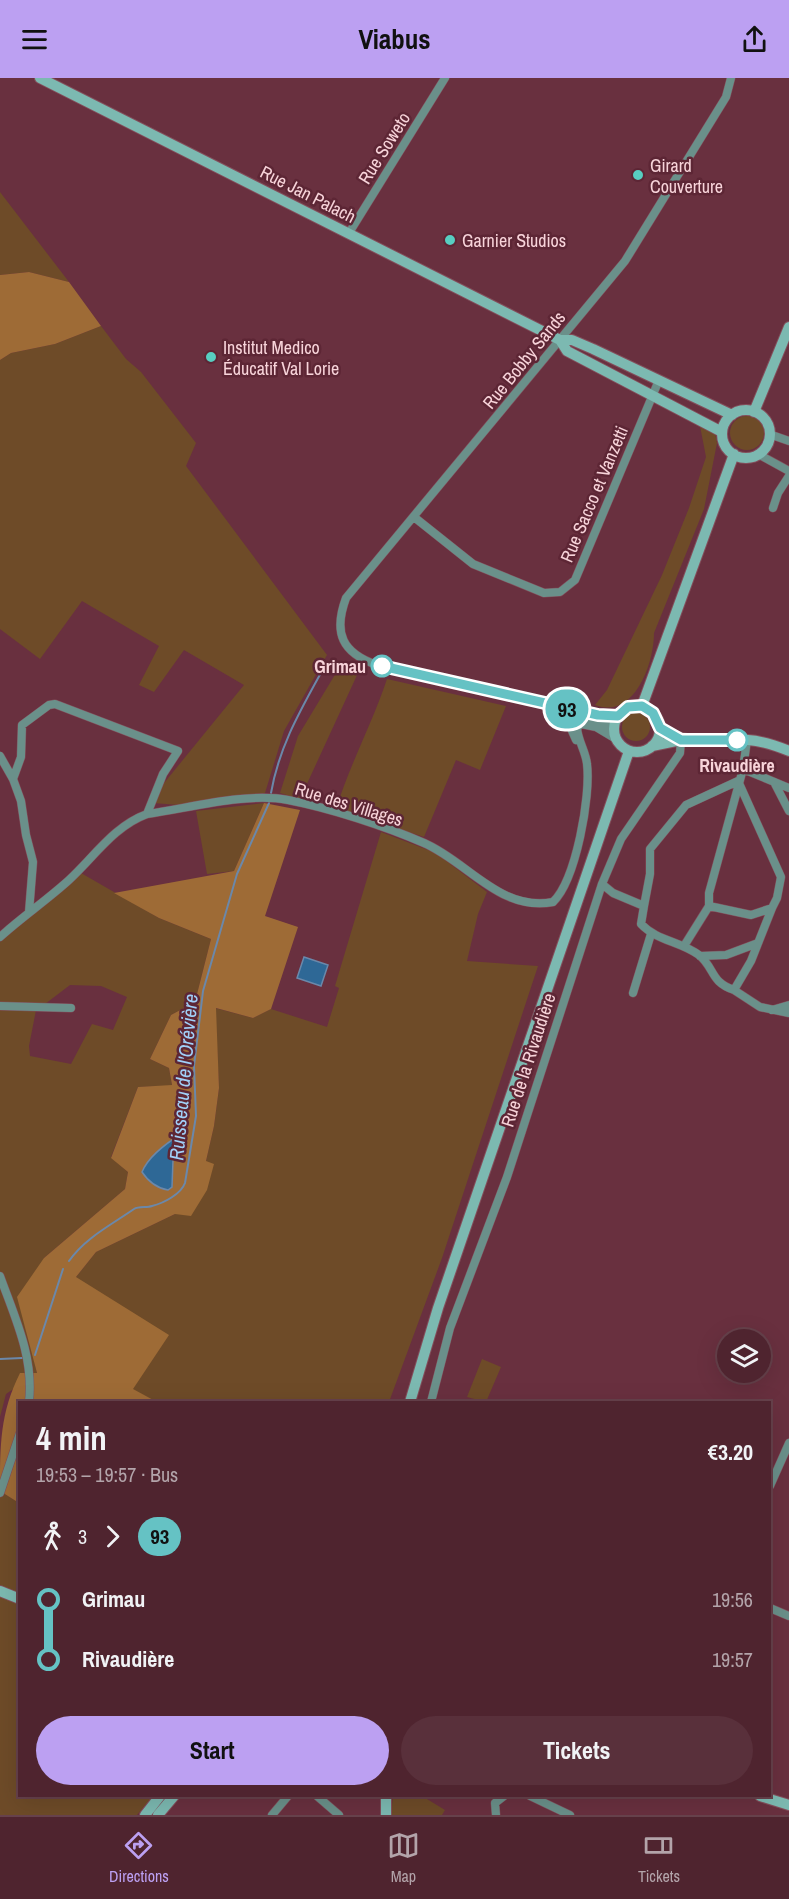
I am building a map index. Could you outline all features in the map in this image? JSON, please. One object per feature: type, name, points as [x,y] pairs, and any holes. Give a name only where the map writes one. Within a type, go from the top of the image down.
[{"type":"main road","name":"Rue Jan Palach","points":[[40,78],[560,340],[572,340],[593,349],[732,415]]},
{"type":"main road","points":[[754,411],[789,327]]},
{"type":"main road","name":"Rue Jan Palach","points":[[560,340],[567,351],[722,432]]},
{"type":"main road","points":[[740,411],[754,411],[765,420],[770,434],[766,446],[758,454],[746,457],[734,454],[724,443],[722,432],[725,422],[740,411]]},
{"type":"main road","points":[[642,706],[734,454]]},
{"type":"main road","points":[[629,751],[615,734],[618,716],[628,707],[642,706],[653,713],[660,728],[681,740]]},
{"type":"main road","points":[[629,751],[644,751],[652,746],[657,740],[660,728]]},
{"type":"main road","points":[[652,746],[681,740],[747,740],[773,744],[789,751]]},
{"type":"main road","points":[[410,1401],[629,751]]},
{"type":"main road","points":[[403,1401],[428,1343]]},
{"type":"main road","points":[[0,1591],[18,1598]]},
{"type":"main road","points":[[145,1815],[159,1797]]},
{"type":"main road","points":[[158,1815],[173,1797]]},
{"type":"main road","points":[[386,1797],[386,1815]]},
{"type":"main road","points":[[763,1797],[789,1805]]},
{"type":"main road","points":[[767,1797],[789,1800]]},
{"type":"street","name":"Rue Soweto","points":[[349,233],[445,78]]},
{"type":"street","name":"Rue Bobby Sands","points":[[572,710],[362,660],[349,650],[341,635],[339,616],[345,598],[625,261],[726,98],[731,78]]},
{"type":"street","name":"Rue Sacco et Vanzetti","points":[[414,517],[473,564],[544,592],[560,592],[575,580],[658,380]]},
{"type":"street","points":[[770,434],[789,441]]},
{"type":"street","points":[[758,454],[789,471]]},
{"type":"street","points":[[773,508],[778,493],[789,476]]},
{"type":"street","points":[[13,779],[21,758],[22,725],[49,705],[55,704],[178,751],[163,774],[147,814]]},
{"type":"street","points":[[572,710],[618,716]]},
{"type":"street","points":[[572,710],[615,734]]},
{"type":"street","name":"Rue des Villages","points":[[0,937],[69,880],[115,833],[135,818],[147,814],[253,799],[287,800],[422,842],[438,850],[502,895],[524,902],[542,904],[554,902],[562,894],[583,831],[587,764],[581,746],[572,731],[572,710]]},
{"type":"street","points":[[581,746],[577,728],[581,724],[615,734]]},
{"type":"street","name":"Rue de la Rivaudière","points":[[431,1401],[450,1328],[507,1177],[602,884],[621,839],[674,762],[682,746],[681,740]]},
{"type":"street","points":[[684,946],[709,906],[738,781],[743,769],[747,740]]},
{"type":"street","points":[[0,756],[13,779],[21,801],[33,862],[29,912]]},
{"type":"street","points":[[743,769],[789,788]]},
{"type":"street","points":[[738,781],[686,806],[650,849],[650,874],[641,924],[651,934],[684,946],[700,956],[718,983],[734,990],[750,1002],[770,1010],[789,1013]]},
{"type":"street","points":[[734,990],[758,943],[777,898],[781,877],[738,781]]},
{"type":"street","points":[[774,782],[789,811]]},
{"type":"street","points":[[602,884],[613,893],[644,906]]},
{"type":"street","points":[[709,906],[751,915],[772,908]]},
{"type":"street","points":[[633,993],[651,934]]},
{"type":"street","points":[[700,956],[726,955],[758,943]]},
{"type":"street","points":[[770,1010],[789,1005]]},
{"type":"street","points":[[0,1006],[71,1008]]},
{"type":"street","points":[[0,1276],[27,1353],[32,1379],[28,1401]]},
{"type":"street","points":[[0,1493],[18,1439]]},
{"type":"street","points":[[771,1484],[789,1443]]},
{"type":"street","points":[[771,1608],[789,1616]]},
{"type":"street","points":[[272,1815],[287,1797]]},
{"type":"street","points":[[318,1797],[339,1815]]},
{"type":"street","points":[[496,1815],[495,1803],[503,1797]]},
{"type":"street","points":[[532,1797],[570,1815]]},
{"type":"shaded area","points":[[0,192],[69,282],[29,272],[0,275]]},
{"type":"shaded area","points":[[29,272],[69,282],[101,326],[55,344],[11,353],[0,360],[0,275]]},
{"type":"shaded area","points":[[101,326],[126,359],[141,372],[196,443],[186,466],[327,655],[284,731],[265,793],[179,805],[153,803],[160,788],[244,685],[184,650],[154,692],[139,685],[159,646],[82,601],[40,659],[0,629],[0,360],[11,353],[55,344]]},
{"type":"shaded area","points":[[747,416],[759,421],[764,433],[759,445],[747,450],[735,445],[730,433],[735,421]]},
{"type":"shaded area","points":[[700,426],[715,433],[717,443],[704,509],[654,633],[646,673],[631,697],[621,704],[609,707],[595,705],[607,690],[662,575],[689,508],[706,457]]},
{"type":"shaded area","points":[[339,668],[358,673],[300,799],[280,793],[298,736]]},
{"type":"shaded area","points":[[387,679],[506,706],[480,770],[456,760],[424,837],[336,809]]},
{"type":"shaded area","points":[[636,713],[646,717],[650,727],[646,737],[636,741],[626,737],[622,727],[626,717]]},
{"type":"shaded area","points":[[264,803],[234,871],[207,874],[196,811]]},
{"type":"shaded area","points":[[264,803],[300,810],[265,916],[298,927],[271,1009],[253,1018],[216,1008],[219,1088],[206,1161],[214,1164],[207,1190],[191,1216],[175,1214],[96,1252],[76,1277],[169,1335],[133,1389],[155,1401],[18,1401],[18,1502],[0,1491],[2,1430],[8,1402],[20,1373],[37,1373],[17,1297],[44,1258],[125,1189],[128,1172],[111,1158],[138,1087],[172,1085],[169,1068],[150,1059],[171,1015],[195,1002],[211,939],[159,918],[114,893],[234,871]]},
{"type":"shaded area","points":[[381,832],[436,853],[487,892],[478,914],[467,961],[538,966],[442,1258],[389,1401],[155,1401],[133,1390],[76,1277],[96,1252],[175,1214],[206,1161],[219,1088],[215,1008],[253,1018],[271,1009],[327,1027],[339,988],[335,986]]},
{"type":"shaded area","points":[[81,873],[159,918],[211,939],[195,1002],[171,1015],[150,1059],[169,1068],[172,1086],[138,1087],[111,1157],[128,1172],[125,1189],[44,1258],[34,1360],[37,1373],[6,1394],[0,1417],[0,1009],[36,1010],[29,1046],[30,1056],[71,1064],[92,1024],[113,1030],[127,997],[101,986],[70,985],[45,1004],[0,1003],[0,942]]},
{"type":"shaded area","points":[[482,1359],[501,1367],[486,1401],[467,1397]]},
{"type":"shaded area","points":[[0,1491],[18,1502],[18,1797],[152,1797],[137,1815],[0,1815]]},
{"type":"shaded area","points":[[393,1797],[424,1797],[445,1810],[442,1815],[391,1815]]},
{"type":"water","points":[[304,957],[328,965],[321,986],[297,978]]},
{"type":"water","points":[[183,1133],[173,1160],[172,1187],[168,1190],[160,1188],[142,1172],[154,1155]]},
{"type":"waterway","name":"Ruisseau de l'Orévière","points":[[271,793],[285,745],[322,671]]},
{"type":"waterway","name":"Ruisseau de l'Orévière","points":[[69,1261],[83,1245],[108,1226],[136,1208],[150,1207],[167,1200],[180,1191],[185,1183],[196,1116],[194,1066],[203,991],[237,874],[269,803]]},
{"type":"waterway","name":"Ruisseau de l'Orévière","points":[[35,1355],[63,1269]]},
{"type":"waterway","name":"Ruisseau de l'Orévière","points":[[0,1359],[22,1358]]},
{"type":"bus line","name":"93","points":[[382,666],[598,715],[618,716],[628,707],[642,706],[653,713],[660,728],[672,737],[681,740],[737,740]]},
{"type":"place","name":"Girard Couverture","points":[[638,175]]},
{"type":"place","name":"Garnier Studios","points":[[450,240]]},
{"type":"place","name":"Institut Medico Éducatif Val Lorie","points":[[211,357]]},
{"type":"place","name":"Grimau","points":[[382,666]]},
{"type":"place","name":"Rivaudière","points":[[737,740]]}]
